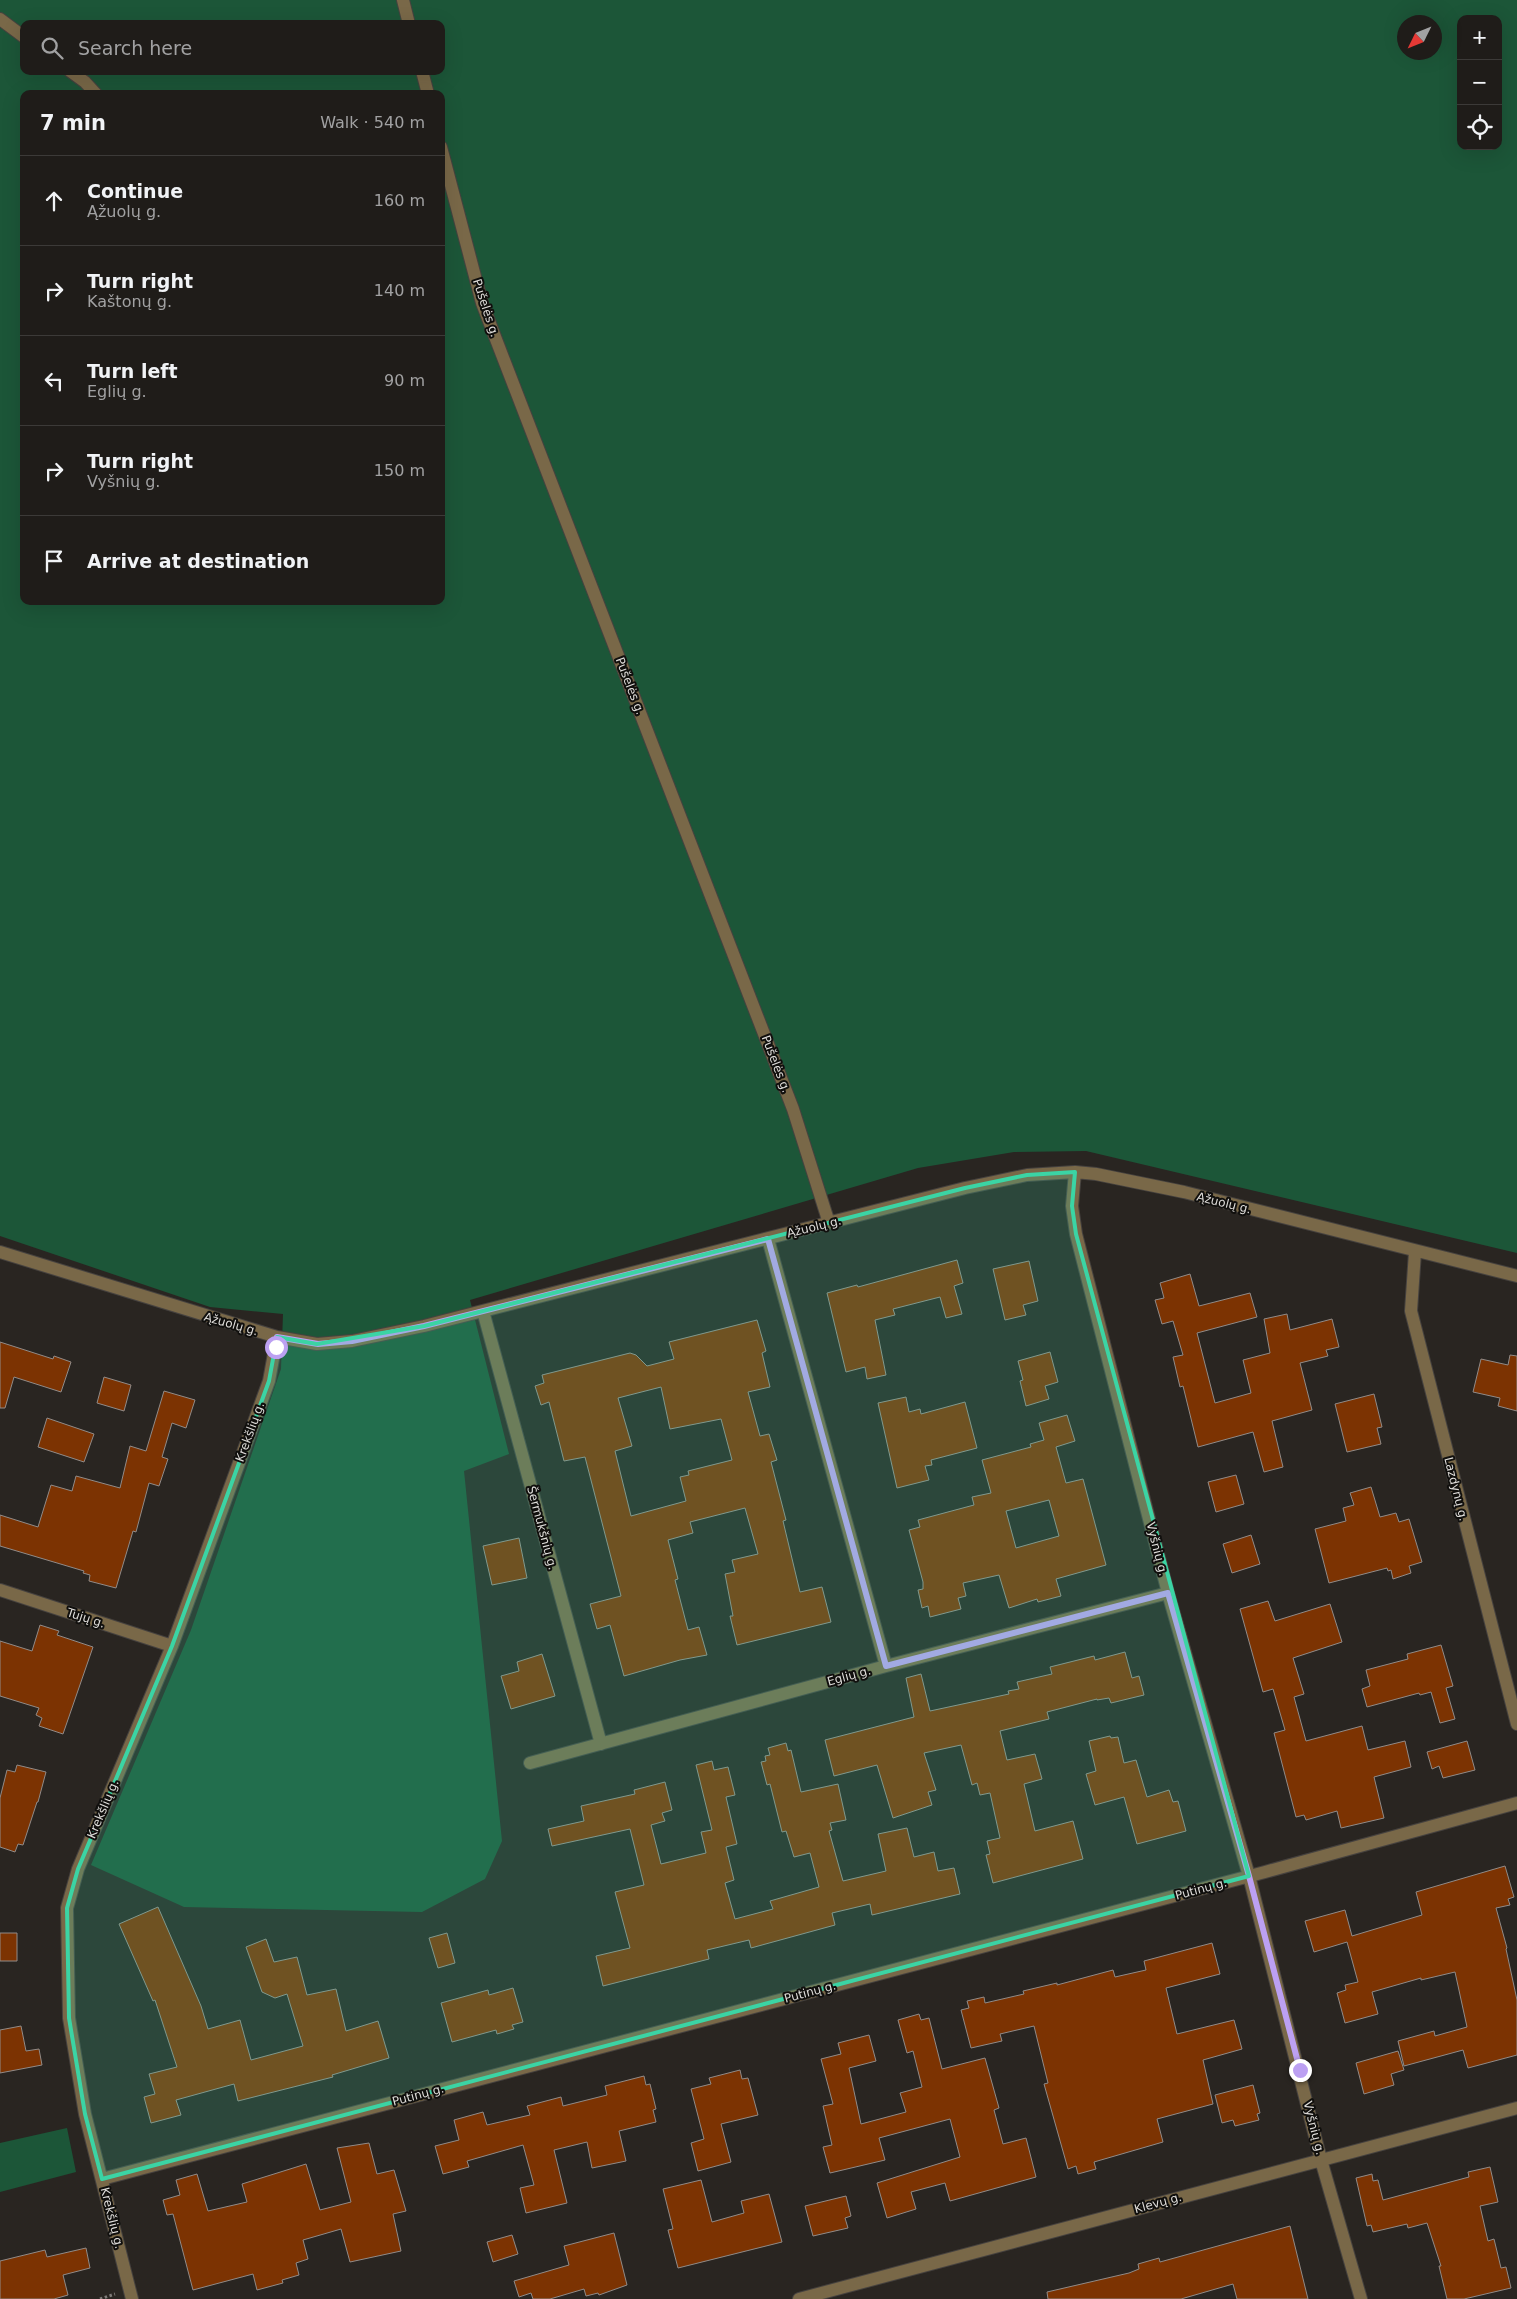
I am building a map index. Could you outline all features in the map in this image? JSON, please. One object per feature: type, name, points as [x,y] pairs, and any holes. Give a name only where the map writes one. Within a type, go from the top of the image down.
[{"type":"street","points":[[403,0],[409,20]]},
{"type":"street","points":[[0,19],[20,34]]},
{"type":"street","points":[[75,75],[92,90]]},
{"type":"street","points":[[423,75],[427,90]]},
{"type":"street","name":"Pušelės g.","points":[[445,161],[482,303],[789,1100],[829,1223]]},
{"type":"street","name":"Ąžuolų g.","points":[[0,1252],[277,1337],[318,1344],[352,1341],[424,1326],[965,1188],[1018,1177],[1075,1172],[1103,1175],[1184,1192],[1415,1252],[1517,1276]]},
{"type":"street","name":"Vyšnių g.","points":[[1075,1172],[1072,1206],[1076,1234],[1168,1593],[1249,1876],[1321,2160],[1361,2299]]},
{"type":"street","points":[[768,1239],[886,1666]]},
{"type":"street","name":"Lazdynų g.","points":[[1415,1252],[1411,1311],[1517,1724]]},
{"type":"street","name":"Šermukšnių g.","points":[[483,1311],[601,1744]]},
{"type":"street","name":"Krekšlių g.","points":[[132,2299],[85,2114],[69,2018],[67,1908],[78,1869],[172,1646],[268,1380],[277,1337]]},
{"type":"street","name":"Tujų g.","points":[[0,1590],[172,1646]]},
{"type":"street","name":"Eglių g.","points":[[530,1764],[886,1666],[1168,1593]]},
{"type":"street","name":"Putinų g.","points":[[102,2179],[1249,1876],[1517,1803]]},
{"type":"street","name":"Klevų g.","points":[[800,2299],[1517,2108]]},
{"type":"highlighted area","points":[[1075,1172],[1072,1206],[1076,1234],[1249,1876],[102,2179],[85,2114],[69,2018],[67,1908],[78,1869],[172,1646],[269,1381],[277,1337],[317,1344],[424,1326],[965,1188],[1027,1175]]},
{"type":"green space","points":[[0,0],[1517,0],[1517,1253],[1086,1151],[1014,1152],[918,1168],[470,1300],[509,1454],[464,1471],[502,1841],[485,1879],[422,1912],[184,1907],[91,1865],[191,1630],[281,1369],[283,1314],[210,1307],[0,1236]]},
{"type":"green space","points":[[67,2128],[76,2172],[0,2192],[0,2143]]},
{"type":"building","points":[[957,1260],[963,1283],[954,1286],[962,1314],[946,1318],[940,1297],[893,1309],[895,1315],[875,1320],[886,1375],[867,1379],[865,1367],[846,1372],[827,1293],[857,1285],[858,1287]]},
{"type":"building","points":[[1029,1261],[1038,1301],[1023,1305],[1026,1315],[1005,1320],[993,1269]]},
{"type":"building","points":[[1190,1274],[1199,1306],[1250,1293],[1257,1317],[1197,1333],[1215,1403],[1251,1393],[1243,1360],[1270,1353],[1264,1319],[1287,1314],[1290,1330],[1332,1319],[1339,1347],[1326,1350],[1328,1356],[1300,1363],[1312,1410],[1272,1421],[1283,1467],[1264,1472],[1253,1432],[1198,1447],[1183,1386],[1180,1387],[1173,1357],[1183,1355],[1173,1321],[1162,1324],[1155,1300],[1164,1298],[1160,1283]]},
{"type":"building","points":[[757,1320],[766,1351],[762,1353],[770,1387],[748,1392],[760,1436],[769,1434],[777,1460],[771,1462],[786,1520],[783,1521],[800,1592],[822,1587],[831,1622],[737,1645],[730,1616],[733,1616],[725,1574],[735,1572],[732,1560],[758,1554],[745,1508],[690,1522],[693,1533],[668,1540],[678,1579],[675,1580],[688,1630],[699,1627],[707,1655],[680,1660],[624,1676],[610,1625],[597,1629],[590,1604],[621,1596],[585,1457],[564,1461],[549,1402],[541,1405],[535,1386],[544,1383],[542,1375],[630,1353],[636,1355],[647,1366],[674,1359],[669,1342]],"holes":[[[661,1387],[670,1429],[721,1419],[732,1460],[688,1471],[689,1475],[680,1477],[686,1501],[631,1516],[615,1451],[632,1446],[618,1398]]]},
{"type":"building","points":[[0,1342],[53,1359],[54,1356],[71,1362],[61,1392],[14,1377],[5,1408],[0,1408]]},
{"type":"building","points":[[1050,1352],[1058,1382],[1045,1386],[1049,1399],[1026,1406],[1020,1381],[1023,1380],[1018,1361]]},
{"type":"building","points":[[1510,1355],[1517,1356],[1517,1411],[1498,1406],[1500,1398],[1473,1392],[1481,1359],[1508,1365]]},
{"type":"building","points":[[104,1377],[131,1385],[124,1411],[97,1403]]},
{"type":"building","points":[[164,1391],[195,1400],[186,1428],[172,1423],[162,1457],[168,1459],[159,1486],[149,1483],[136,1532],[133,1531],[116,1588],[89,1581],[90,1575],[83,1573],[84,1571],[0,1546],[0,1515],[38,1527],[51,1485],[72,1491],[76,1476],[120,1488],[130,1446],[146,1451]]},
{"type":"building","points":[[1374,1394],[1382,1427],[1377,1428],[1381,1444],[1347,1452],[1335,1404]]},
{"type":"building","points":[[906,1397],[909,1412],[920,1409],[921,1414],[965,1402],[977,1448],[931,1460],[932,1465],[925,1466],[929,1480],[897,1488],[878,1403]]},
{"type":"building","points":[[1067,1415],[1075,1441],[1056,1447],[1066,1483],[1083,1479],[1106,1565],[1056,1579],[1061,1596],[1038,1602],[1037,1599],[1009,1608],[999,1575],[963,1583],[966,1596],[958,1598],[961,1609],[930,1617],[928,1606],[922,1608],[918,1590],[923,1589],[923,1582],[909,1530],[920,1527],[918,1520],[974,1505],[972,1497],[991,1493],[982,1460],[1031,1447],[1030,1444],[1044,1440],[1039,1423]],"holes":[[[1049,1500],[1059,1536],[1016,1548],[1006,1511]]]},
{"type":"building","points":[[47,1418],[94,1434],[84,1462],[38,1447]]},
{"type":"building","points":[[1236,1475],[1244,1504],[1216,1512],[1208,1482]]},
{"type":"building","points":[[1371,1487],[1380,1517],[1396,1513],[1399,1522],[1409,1519],[1422,1562],[1409,1566],[1411,1573],[1393,1579],[1391,1570],[1388,1571],[1387,1568],[1329,1583],[1315,1529],[1346,1521],[1343,1508],[1354,1505],[1350,1493]]},
{"type":"building","points":[[1251,1535],[1260,1564],[1232,1573],[1223,1544]]},
{"type":"building","points":[[519,1538],[527,1578],[492,1585],[483,1546]]},
{"type":"building","points":[[1268,1601],[1275,1621],[1330,1604],[1342,1642],[1293,1658],[1304,1694],[1294,1697],[1306,1741],[1362,1726],[1368,1750],[1405,1741],[1411,1767],[1374,1777],[1384,1818],[1341,1828],[1337,1811],[1306,1820],[1304,1815],[1296,1817],[1274,1733],[1285,1730],[1273,1689],[1263,1692],[1240,1609]]},
{"type":"building","points":[[40,1625],[59,1631],[57,1635],[93,1647],[63,1734],[39,1726],[42,1718],[36,1715],[39,1708],[0,1696],[0,1641],[32,1651]]},
{"type":"building","points":[[1441,1645],[1453,1686],[1446,1688],[1455,1719],[1440,1723],[1431,1692],[1420,1695],[1419,1693],[1367,1707],[1362,1689],[1370,1686],[1366,1670],[1408,1659],[1407,1654]]},
{"type":"building","points":[[1125,1652],[1132,1678],[1139,1676],[1144,1695],[1111,1703],[1109,1698],[1097,1699],[1047,1712],[1049,1719],[1000,1731],[1007,1760],[1035,1754],[1042,1779],[1024,1784],[1035,1831],[1073,1821],[1083,1859],[993,1883],[986,1855],[990,1854],[987,1841],[1000,1838],[990,1793],[980,1795],[977,1783],[972,1785],[961,1745],[924,1753],[936,1790],[928,1792],[932,1805],[893,1818],[877,1765],[834,1776],[825,1740],[914,1717],[906,1678],[921,1674],[930,1711],[1009,1694],[1008,1691],[1019,1689],[1017,1682],[1052,1674],[1050,1667],[1094,1656],[1095,1660]]},
{"type":"building","points":[[542,1654],[555,1696],[511,1709],[501,1676],[519,1671],[517,1662]]},
{"type":"building","points":[[1110,1736],[1111,1738],[1118,1737],[1124,1763],[1136,1760],[1147,1797],[1169,1790],[1173,1802],[1178,1801],[1186,1831],[1137,1844],[1124,1797],[1095,1805],[1086,1774],[1096,1771],[1089,1741]]},
{"type":"building","points":[[1467,1741],[1475,1770],[1443,1778],[1439,1766],[1432,1769],[1427,1752]]},
{"type":"building","points":[[786,1743],[788,1751],[791,1750],[801,1792],[838,1784],[846,1820],[830,1823],[832,1830],[829,1831],[843,1881],[886,1871],[878,1834],[907,1828],[914,1857],[934,1852],[938,1871],[954,1868],[960,1894],[872,1915],[870,1904],[832,1913],[835,1925],[751,1948],[749,1940],[707,1950],[709,1959],[603,1986],[596,1956],[630,1948],[615,1892],[644,1885],[630,1829],[552,1846],[548,1829],[584,1821],[581,1806],[635,1794],[634,1790],[665,1782],[672,1810],[662,1813],[665,1821],[651,1825],[661,1864],[706,1853],[701,1832],[712,1830],[696,1765],[712,1761],[714,1770],[728,1767],[735,1795],[726,1797],[737,1844],[726,1847],[734,1880],[725,1883],[735,1919],[773,1909],[770,1901],[819,1887],[810,1853],[794,1857],[786,1831],[782,1832],[770,1784],[767,1785],[761,1762],[766,1761],[765,1756],[770,1755],[768,1748]]},
{"type":"building","points":[[17,1765],[46,1772],[23,1845],[18,1844],[15,1852],[0,1847],[0,1798],[7,1770],[15,1772]]},
{"type":"building","points":[[1505,1866],[1514,1897],[1508,1899],[1510,1905],[1496,1908],[1507,1948],[1517,2000],[1517,2055],[1468,2068],[1463,2050],[1404,2066],[1398,2041],[1434,2031],[1435,2036],[1467,2027],[1455,1972],[1421,1980],[1421,1978],[1372,1992],[1378,2014],[1345,2023],[1337,1993],[1346,1990],[1345,1985],[1358,1982],[1347,1942],[1314,1952],[1305,1921],[1345,1910],[1352,1936],[1422,1915],[1416,1892]]},
{"type":"building","points":[[158,1907],[201,2006],[208,2029],[240,2020],[251,2060],[303,2046],[287,1994],[275,1998],[262,1992],[246,1947],[266,1939],[274,1962],[297,1957],[307,1995],[336,1989],[346,2031],[378,2021],[389,2058],[332,2075],[333,2077],[238,2101],[234,2084],[176,2100],[181,2115],[151,2123],[144,2097],[155,2094],[149,2074],[177,2067],[155,2000],[153,2001],[119,1924]]},
{"type":"building","points":[[0,1933],[17,1933],[17,1961],[0,1961]]},
{"type":"building","points":[[447,1933],[455,1963],[438,1968],[429,1938]]},
{"type":"building","points":[[1212,1943],[1220,1974],[1166,1988],[1177,2034],[1234,2020],[1242,2049],[1203,2060],[1213,2104],[1157,2119],[1163,2142],[1094,2162],[1096,2169],[1078,2174],[1076,2166],[1068,2169],[1044,2084],[1048,2083],[1034,2026],[1000,2034],[1002,2041],[971,2048],[961,2010],[969,2008],[967,2001],[984,1997],[985,2003],[1024,1994],[1023,1991],[1057,1983],[1057,1985],[1113,1970],[1115,1977],[1146,1970],[1144,1961]]},
{"type":"building","points":[[513,1988],[523,2022],[512,2025],[514,2029],[497,2034],[496,2030],[452,2042],[441,2003],[488,1990],[489,1995]]},
{"type":"building","points":[[919,2014],[921,2020],[929,2018],[942,2069],[985,2058],[999,2108],[994,2110],[1003,2144],[1026,2138],[1036,2177],[950,2201],[945,2183],[911,2192],[916,2209],[887,2218],[877,2183],[960,2157],[950,2119],[879,2138],[885,2160],[830,2173],[823,2147],[832,2145],[823,2106],[833,2104],[821,2059],[841,2054],[838,2043],[869,2035],[876,2061],[849,2068],[861,2124],[906,2112],[900,2093],[922,2087],[913,2051],[907,2053],[898,2020]]},
{"type":"building","points":[[21,2026],[26,2051],[39,2049],[42,2065],[0,2073],[0,2030]]},
{"type":"building","points":[[1398,2051],[1404,2070],[1391,2074],[1394,2085],[1364,2094],[1356,2063]]},
{"type":"building","points":[[740,2070],[742,2079],[748,2078],[758,2115],[721,2124],[731,2162],[698,2171],[691,2143],[704,2139],[691,2089],[711,2084],[709,2078]]},
{"type":"building","points":[[644,2076],[646,2085],[650,2084],[656,2109],[653,2110],[656,2122],[619,2131],[626,2161],[592,2168],[587,2142],[554,2150],[567,2203],[526,2213],[520,2188],[534,2185],[523,2145],[467,2161],[469,2167],[443,2174],[435,2146],[459,2140],[454,2120],[483,2112],[487,2125],[530,2115],[527,2106],[561,2097],[563,2106],[607,2095],[605,2086]]},
{"type":"building","points":[[1253,2085],[1260,2113],[1257,2114],[1259,2120],[1235,2126],[1233,2120],[1222,2123],[1215,2095]]},
{"type":"building","points":[[369,2143],[377,2174],[394,2170],[406,2211],[393,2214],[401,2251],[350,2262],[341,2229],[303,2240],[308,2259],[296,2263],[299,2275],[282,2280],[283,2283],[257,2290],[253,2274],[193,2290],[173,2214],[167,2215],[163,2200],[180,2195],[176,2180],[197,2174],[208,2211],[247,2202],[242,2184],[306,2164],[320,2210],[351,2202],[337,2148]]},
{"type":"building","points":[[1490,2167],[1498,2202],[1480,2206],[1488,2241],[1494,2239],[1501,2268],[1506,2267],[1511,2288],[1464,2299],[1447,2299],[1439,2266],[1441,2266],[1427,2223],[1408,2228],[1407,2224],[1373,2232],[1371,2225],[1367,2226],[1356,2178],[1372,2174],[1373,2181],[1378,2180],[1383,2200],[1469,2177],[1468,2172]]},
{"type":"building","points":[[701,2180],[712,2222],[744,2213],[741,2201],[769,2194],[782,2242],[678,2268],[668,2230],[673,2229],[663,2189]]},
{"type":"building","points":[[846,2196],[851,2216],[845,2218],[848,2228],[813,2236],[805,2206]]},
{"type":"building","points":[[1290,2226],[1308,2299],[1237,2299],[1233,2284],[1181,2299],[1048,2299],[1047,2292],[1129,2273],[1139,2269],[1138,2264],[1159,2258],[1160,2262]]},
{"type":"building","points":[[614,2233],[627,2285],[599,2295],[598,2293],[586,2296],[584,2289],[550,2299],[533,2299],[531,2293],[519,2297],[514,2281],[569,2265],[564,2246]]},
{"type":"building","points":[[512,2235],[518,2254],[493,2262],[487,2242]]},
{"type":"building","points":[[86,2248],[90,2268],[63,2275],[68,2295],[54,2299],[0,2299],[0,2261],[45,2250],[47,2257]]},
{"type":"route","points":[[276,1347],[277,1337],[318,1344],[352,1341],[424,1326],[768,1239],[886,1666],[1168,1593],[1249,1876],[1300,2070]]}]
